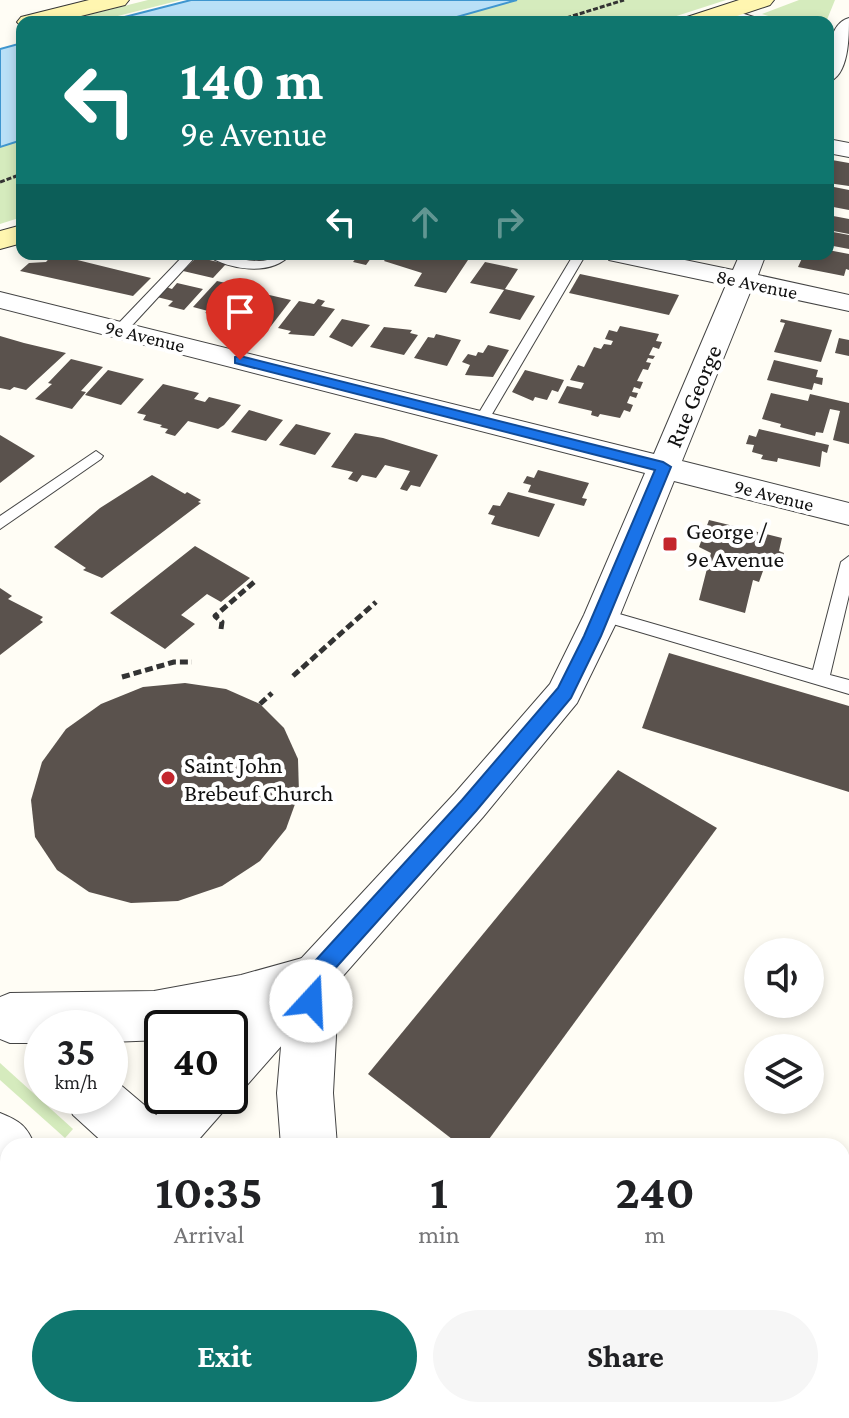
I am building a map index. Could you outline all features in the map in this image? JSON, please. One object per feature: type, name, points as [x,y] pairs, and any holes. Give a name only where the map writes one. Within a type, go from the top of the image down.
[{"type":"main road","points":[[53,16],[117,0]]},
{"type":"main road","points":[[713,16],[762,0]]},
{"type":"street","points":[[722,13],[731,16]]},
{"type":"street","points":[[834,57],[842,34]]},
{"type":"street","name":"8e Avenue","points":[[678,260],[748,267],[849,303]]},
{"type":"street","name":"Rue George","points":[[248,1049],[469,805],[564,693],[602,615],[748,267]]},
{"type":"street","name":"9e Avenue","points":[[0,300],[849,514]]},
{"type":"street","points":[[17,1025],[154,1016],[241,1000],[313,979],[305,1093],[308,1138]]},
{"type":"street","points":[[113,1114],[140,1138]]},
{"type":"street","points":[[168,1138],[189,1114]]},
{"type":"lane","points":[[120,330],[186,260]]},
{"type":"lane","points":[[237,260],[263,266],[280,260]]},
{"type":"lane","points":[[481,421],[576,260]]},
{"type":"lane","points":[[0,524],[96,456]]},
{"type":"lane","points":[[820,678],[849,562]]},
{"type":"lane","points":[[602,615],[849,687]]},
{"type":"path","points":[[572,16],[624,0]]},
{"type":"path","points":[[221,629],[222,622],[215,616],[254,582]]},
{"type":"path","points":[[293,676],[376,602]]},
{"type":"path","points":[[122,677],[174,662],[192,662]]},
{"type":"path","points":[[260,704],[272,693]]},
{"type":"green space","points":[[148,0],[181,0],[118,16],[84,16]]},
{"type":"green space","points":[[517,0],[726,0],[677,16],[460,16]]},
{"type":"green space","points":[[799,0],[835,0],[828,16],[762,14]]},
{"type":"green space","points":[[16,142],[16,219],[0,224],[0,147]]},
{"type":"green space","points":[[0,1063],[24,1085],[24,1101],[0,1080]]},
{"type":"green space","points":[[38,1114],[56,1114],[73,1129],[65,1138]]},
{"type":"water","points":[[191,0],[517,0],[460,16],[128,16]]},
{"type":"water","points":[[16,45],[16,142],[0,147],[0,49]]},
{"type":"building","points":[[834,160],[849,163],[849,186],[834,184]]},
{"type":"building","points":[[834,187],[849,190],[849,210],[834,207]]},
{"type":"building","points":[[834,216],[849,219],[849,234],[834,231]]},
{"type":"building","points":[[834,232],[849,235],[849,249],[834,246]]},
{"type":"building","points":[[834,251],[849,254],[849,270],[846,269],[844,276],[798,267],[801,260],[834,260]]},
{"type":"building","points":[[78,260],[151,278],[133,296],[20,271],[29,263]]},
{"type":"building","points":[[194,260],[226,264],[213,278],[183,271]]},
{"type":"building","points":[[354,260],[370,260],[366,265],[353,262]]},
{"type":"building","points":[[468,260],[446,293],[414,286],[422,273],[384,261]]},
{"type":"building","points":[[485,262],[518,269],[505,289],[535,296],[520,320],[489,313],[504,290],[470,283]]},
{"type":"building","points":[[580,274],[679,295],[669,315],[569,293]]},
{"type":"building","points":[[234,280],[243,282],[239,286],[253,290],[230,316],[205,313],[208,311],[193,307],[217,281],[230,284]]},
{"type":"building","points":[[177,283],[203,289],[184,310],[168,306],[173,301],[157,297],[166,287],[172,289]]},
{"type":"building","points":[[265,294],[291,300],[271,326],[264,330],[240,324]]},
{"type":"building","points":[[318,299],[325,301],[321,306],[335,309],[314,336],[288,334],[291,331],[278,328],[299,301],[314,304]]},
{"type":"building","points":[[342,319],[370,325],[352,347],[329,337]]},
{"type":"building","points":[[781,319],[832,330],[821,362],[774,352],[785,323],[780,322]]},
{"type":"building","points":[[620,326],[659,334],[656,341],[662,342],[659,349],[653,347],[649,355],[655,356],[648,358],[646,362],[651,363],[648,370],[643,369],[637,381],[643,382],[640,389],[634,387],[632,392],[638,393],[636,398],[630,396],[627,403],[633,405],[630,412],[624,410],[620,418],[600,414],[598,417],[591,415],[592,411],[558,403],[567,386],[581,389],[584,383],[570,380],[578,365],[584,367],[594,347],[601,349],[604,344],[611,345],[613,341],[605,339],[609,330],[617,332]]},
{"type":"building","points":[[384,327],[412,330],[410,333],[418,335],[404,355],[370,347]]},
{"type":"building","points":[[436,334],[461,340],[447,366],[414,358],[428,337],[434,338]]},
{"type":"building","points":[[0,336],[66,353],[26,390],[0,388]]},
{"type":"building","points":[[839,338],[849,340],[849,356],[835,353]]},
{"type":"building","points":[[488,345],[509,350],[493,377],[465,375],[470,365],[462,362],[468,354],[476,356],[478,352],[483,353]]},
{"type":"building","points":[[71,359],[103,367],[81,391],[86,392],[72,409],[35,399],[52,384],[48,383]]},
{"type":"building","points":[[774,360],[818,370],[816,377],[823,378],[822,385],[814,383],[812,390],[767,380]]},
{"type":"building","points":[[108,370],[144,379],[121,405],[85,395]]},
{"type":"building","points":[[525,370],[564,380],[558,392],[552,390],[547,400],[535,397],[533,401],[512,392]]},
{"type":"building","points":[[163,384],[199,393],[194,399],[205,402],[209,397],[241,405],[218,429],[188,421],[175,436],[165,433],[168,429],[160,427],[162,425],[143,420],[146,415],[137,413]]},
{"type":"building","points":[[771,393],[808,401],[810,394],[849,403],[849,444],[833,440],[840,411],[830,409],[823,433],[816,432],[815,436],[762,419]]},
{"type":"building","points":[[249,410],[283,420],[266,441],[231,432]]},
{"type":"building","points":[[296,424],[331,433],[315,455],[279,445]]},
{"type":"building","points":[[759,429],[829,445],[827,453],[822,451],[820,467],[778,458],[777,462],[761,459],[763,455],[752,452],[754,445],[746,444],[749,435],[756,437]]},
{"type":"building","points":[[355,433],[438,455],[420,487],[411,485],[407,491],[400,489],[410,471],[385,465],[376,478],[362,475],[357,482],[348,479],[353,472],[331,467]]},
{"type":"building","points":[[0,435],[35,456],[0,483]]},
{"type":"building","points":[[538,470],[589,483],[582,498],[587,499],[584,506],[528,492],[531,485],[523,483],[527,476],[534,478]]},
{"type":"building","points":[[152,475],[201,500],[198,502],[201,503],[102,578],[83,570],[86,568],[54,547],[100,508]]},
{"type":"building","points":[[508,492],[555,504],[539,537],[491,524],[495,516],[488,514],[493,505],[500,506]]},
{"type":"building","points":[[709,520],[782,538],[779,551],[784,553],[780,567],[774,565],[773,569],[758,565],[757,570],[763,571],[759,582],[753,580],[745,613],[699,600],[711,553],[699,547]]},
{"type":"building","points":[[195,546],[250,578],[221,602],[207,594],[181,615],[195,624],[165,649],[110,613]]},
{"type":"building","points":[[0,588],[12,596],[8,599],[43,617],[40,620],[43,622],[0,655]]},
{"type":"building","points":[[669,653],[849,706],[849,792],[642,728]]},
{"type":"building","name":"Saint John Brebeuf Church","points":[[185,683],[226,689],[260,704],[284,728],[298,759],[299,793],[286,829],[260,861],[222,886],[178,901],[131,903],[89,892],[57,870],[35,837],[31,800],[42,762],[66,729],[101,704],[143,687]]},
{"type":"building","points":[[618,770],[717,828],[490,1138],[451,1138],[368,1074]]},
{"type":"place","name":"George / 9e Avenue","points":[[670,544]]},
{"type":"place","name":"Saint John Brebeuf Church","points":[[168,778]]},
{"type":"route","points":[[240,360],[663,467],[593,636],[564,693],[469,805],[313,979],[311,1001]]}]
